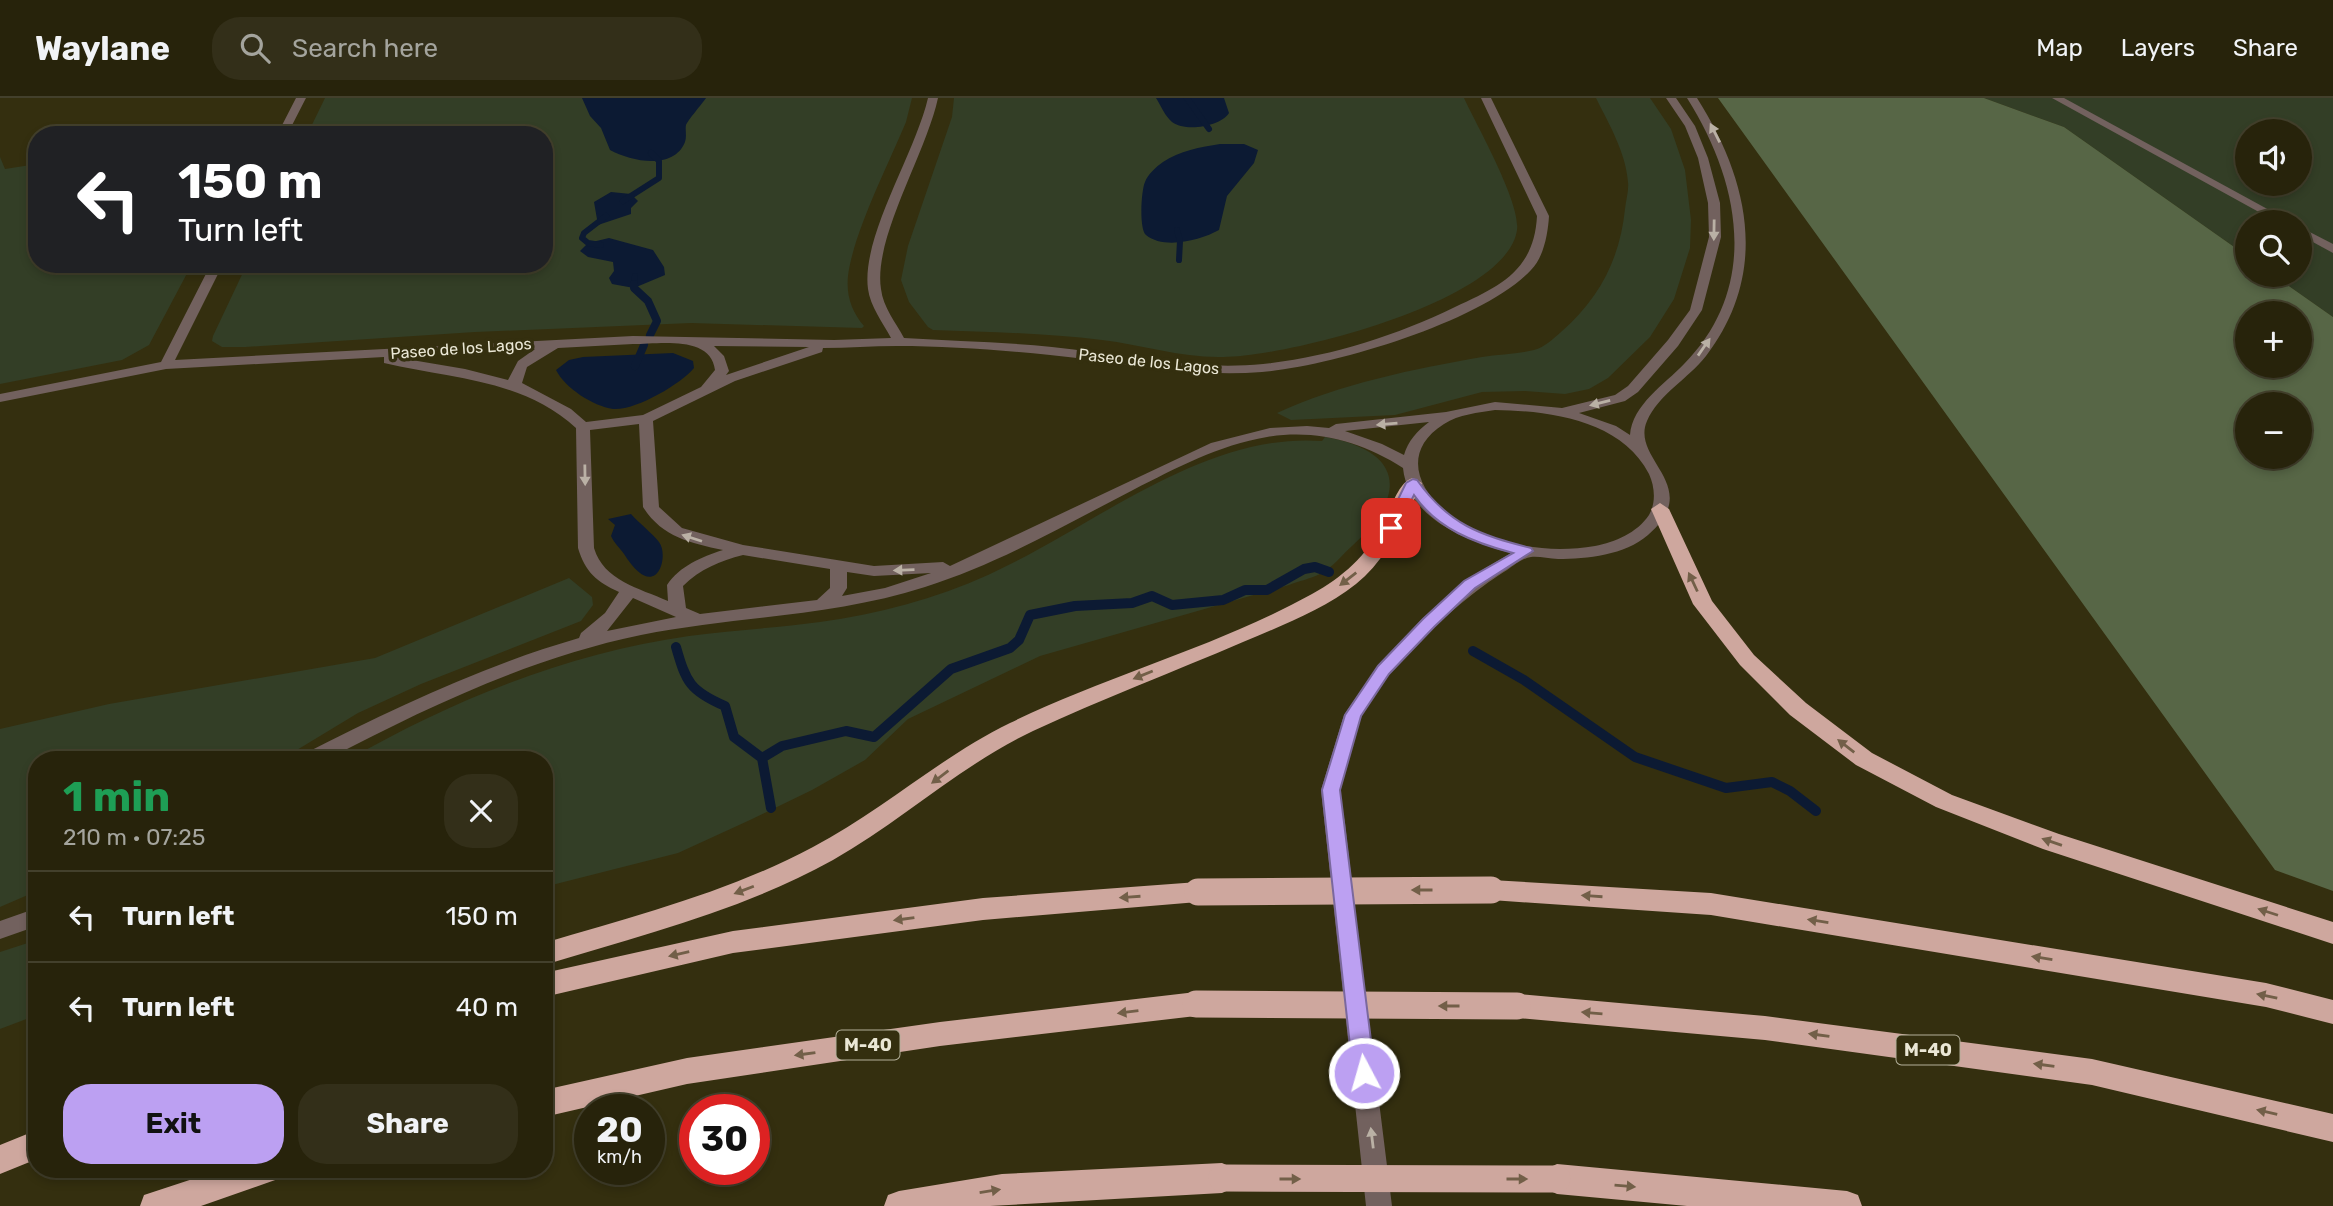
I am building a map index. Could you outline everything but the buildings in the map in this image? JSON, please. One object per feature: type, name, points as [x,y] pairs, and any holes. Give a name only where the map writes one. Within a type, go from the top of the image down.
[{"type":"highway","points":[[553,951],[670,916],[750,888],[823,854],[920,792],[962,761],[1015,730],[1310,604],[1347,582],[1372,558],[1391,528],[1411,474]]},
{"type":"highway","points":[[1660,509],[1703,604],[1747,660],[1798,709],[1864,759],[1944,801],[2052,842],[2333,933]]},
{"type":"highway","points":[[553,983],[733,942],[983,909],[1198,892],[1491,890],[1712,904],[2266,995],[2333,1012]]},
{"type":"highway","name":"M-40","points":[[553,1102],[687,1071],[940,1034],[1196,1004],[1517,1006],[1765,1028],[2092,1072],[2333,1128]]},
{"type":"highway","points":[[0,1160],[28,1148]]},
{"type":"highway","points":[[155,1206],[241,1178]]},
{"type":"highway","points":[[899,1206],[1002,1189],[1222,1178],[1558,1179],[1847,1206]]},
{"type":"street","points":[[287,126],[301,98]]},
{"type":"street","points":[[899,342],[875,292],[873,276],[881,241],[923,133],[933,98]]},
{"type":"street","name":"Paseo de los Lagos","points":[[0,398],[166,365],[565,341],[690,339],[834,344],[899,342],[1050,351],[1186,368],[1238,370],[1295,363],[1340,353],[1430,324],[1520,276],[1528,267],[1542,235],[1543,216],[1486,98]]},
{"type":"street","points":[[1565,412],[1620,398],[1633,389],[1673,343],[1696,310],[1715,237],[1714,203],[1703,158],[1690,126],[1671,98]]},
{"type":"street","points":[[1639,449],[1637,437],[1640,420],[1702,351],[1724,316],[1737,277],[1742,241],[1739,206],[1727,160],[1713,127],[1692,98]]},
{"type":"street","points":[[2057,98],[2263,210]]},
{"type":"street","points":[[2312,237],[2333,249]]},
{"type":"street","points":[[166,365],[212,273]]},
{"type":"street","name":"Paseo de los Lagos","points":[[690,339],[707,346],[722,363],[722,370],[714,380],[698,392]]},
{"type":"street","name":"Paseo de los Lagos","points":[[521,391],[515,383],[518,369],[541,351],[565,341]]},
{"type":"street","name":"Paseo de los Lagos","points":[[358,354],[450,370],[521,391],[554,403],[572,414],[583,427],[646,419],[698,392],[760,366],[834,344]]},
{"type":"street","points":[[326,751],[371,727],[482,676],[578,643],[695,619],[865,598],[918,584],[972,564],[1210,445],[1268,432],[1394,424],[1496,406],[1565,412],[1618,434],[1639,449],[1655,469],[1662,489],[1660,509],[1648,527],[1627,542],[1598,551],[1563,554],[1526,551],[1487,541],[1453,525],[1428,505],[1411,474],[1390,452],[1342,434],[1310,430]]},
{"type":"street","points":[[1411,474],[1417,440],[1433,426],[1454,414]]},
{"type":"street","points":[[646,419],[651,507],[656,515],[676,532],[743,550],[874,571],[972,564]]},
{"type":"street","points":[[583,427],[586,548],[591,564],[603,578],[695,619]]},
{"type":"street","points":[[678,611],[676,585],[684,575],[696,565],[743,550]]},
{"type":"street","points":[[1379,1206],[1331,790],[1353,715],[1384,670],[1470,584],[1526,551]]},
{"type":"street","points":[[825,604],[836,596],[841,583],[838,567]]},
{"type":"street","points":[[578,643],[604,626],[618,611],[628,591]]},
{"type":"street","points":[[0,930],[28,919]]},
{"type":"green space","points":[[325,98],[912,98],[906,122],[864,220],[851,259],[848,276],[849,297],[864,326],[862,328],[691,323],[222,347],[212,341],[213,336],[243,273],[553,273],[553,126],[311,126]]},
{"type":"green space","points":[[954,98],[1464,98],[1505,184],[1512,202],[1517,230],[1504,256],[1476,280],[1436,302],[1341,336],[1294,347],[1253,354],[1208,357],[1081,338],[933,330],[909,302],[901,280],[908,246],[952,117]]},
{"type":"green space","points":[[1596,98],[1650,98],[1671,129],[1685,170],[1691,220],[1690,248],[1674,299],[1650,337],[1608,378],[1589,389],[1565,394],[1482,392],[1395,415],[1291,420],[1277,413],[1326,394],[1403,372],[1534,350],[1549,342],[1574,319],[1597,292],[1613,261],[1628,188],[1627,171],[1620,150]]},
{"type":"green space","points":[[1718,98],[1984,98],[2064,127],[2235,248],[2235,287],[2290,287],[2310,301],[2235,301],[2235,378],[2312,378],[2312,302],[2333,317],[2333,891],[2275,870]]},
{"type":"green space","points":[[1984,98],[2333,98],[2333,317],[2290,287],[2312,287],[2312,210],[2235,210],[2235,248],[2064,127]]},
{"type":"green space","points":[[0,157],[5,169],[28,165],[28,273],[187,273],[149,345],[122,360],[0,384]]},
{"type":"green space","points":[[1325,437],[1351,444],[1370,453],[1383,464],[1389,478],[1389,493],[1383,509],[1370,527],[1324,571],[1289,585],[1040,656],[908,719],[865,760],[812,790],[678,853],[553,885],[553,751],[364,751],[470,699],[512,682],[599,654],[689,636],[841,619],[927,598],[988,575],[1191,467],[1234,452],[1278,442],[1322,441]]},
{"type":"green space","points":[[569,578],[592,597],[593,605],[581,621],[421,684],[358,713],[295,751],[28,751],[28,895],[0,907],[0,729],[109,704],[375,658]]},
{"type":"green space","points":[[28,943],[28,1018],[0,1029],[0,952]]},
{"type":"water","points":[[582,98],[706,98],[686,125],[686,140],[680,151],[672,157],[652,161],[629,158],[610,150],[601,128],[590,116]]},
{"type":"water","points":[[1156,98],[1224,98],[1229,113],[1210,125],[1185,127],[1170,120]]},
{"type":"water","points":[[1220,144],[1244,144],[1258,150],[1254,163],[1227,196],[1219,230],[1193,240],[1172,243],[1154,240],[1146,235],[1142,225],[1142,201],[1145,182],[1150,173],[1176,155]]},
{"type":"water","points":[[611,192],[631,194],[638,201],[631,208],[631,214],[598,225],[594,202]]},
{"type":"water","points":[[609,238],[653,250],[664,267],[665,275],[634,288],[612,284],[609,278],[614,271],[613,262],[588,257],[580,251],[588,243]]},
{"type":"water","points":[[673,353],[693,361],[694,368],[657,395],[622,408],[613,409],[589,400],[566,383],[556,370],[569,360],[583,357]]},
{"type":"water","points":[[631,514],[656,538],[662,549],[661,565],[658,572],[652,576],[645,576],[635,569],[611,536],[615,525],[608,519]]},
{"type":"waterway","points":[[1187,98],[1209,129]]},
{"type":"waterway","points":[[623,201],[659,178],[659,161],[651,153]]},
{"type":"waterway","points":[[601,245],[588,243],[582,238],[584,233],[606,216]]},
{"type":"waterway","points":[[1177,230],[1180,241],[1179,260]]},
{"type":"waterway","points":[[634,286],[635,276]]},
{"type":"waterway","points":[[634,286],[648,301],[657,321],[650,335]]},
{"type":"waterway","points":[[635,366],[644,345]]},
{"type":"waterway","points":[[762,758],[782,746],[846,731],[874,737],[951,669],[1010,648],[1019,640],[1030,615],[1075,606],[1132,603],[1152,596],[1172,605],[1223,600],[1245,590],[1267,590],[1304,569],[1315,567],[1329,572]]},
{"type":"waterway","points":[[676,647],[691,684],[704,695],[725,706],[734,737],[762,758]]},
{"type":"waterway","points":[[1473,651],[1524,680],[1635,757],[1726,788],[1772,782],[1790,791],[1816,811]]},
{"type":"waterway","points":[[762,758],[771,808]]},
{"type":"route","points":[[1364,1073],[1331,790],[1353,715],[1384,670],[1428,623],[1470,584],[1526,551],[1487,541],[1453,525],[1428,505],[1413,483],[1391,528]]}]
